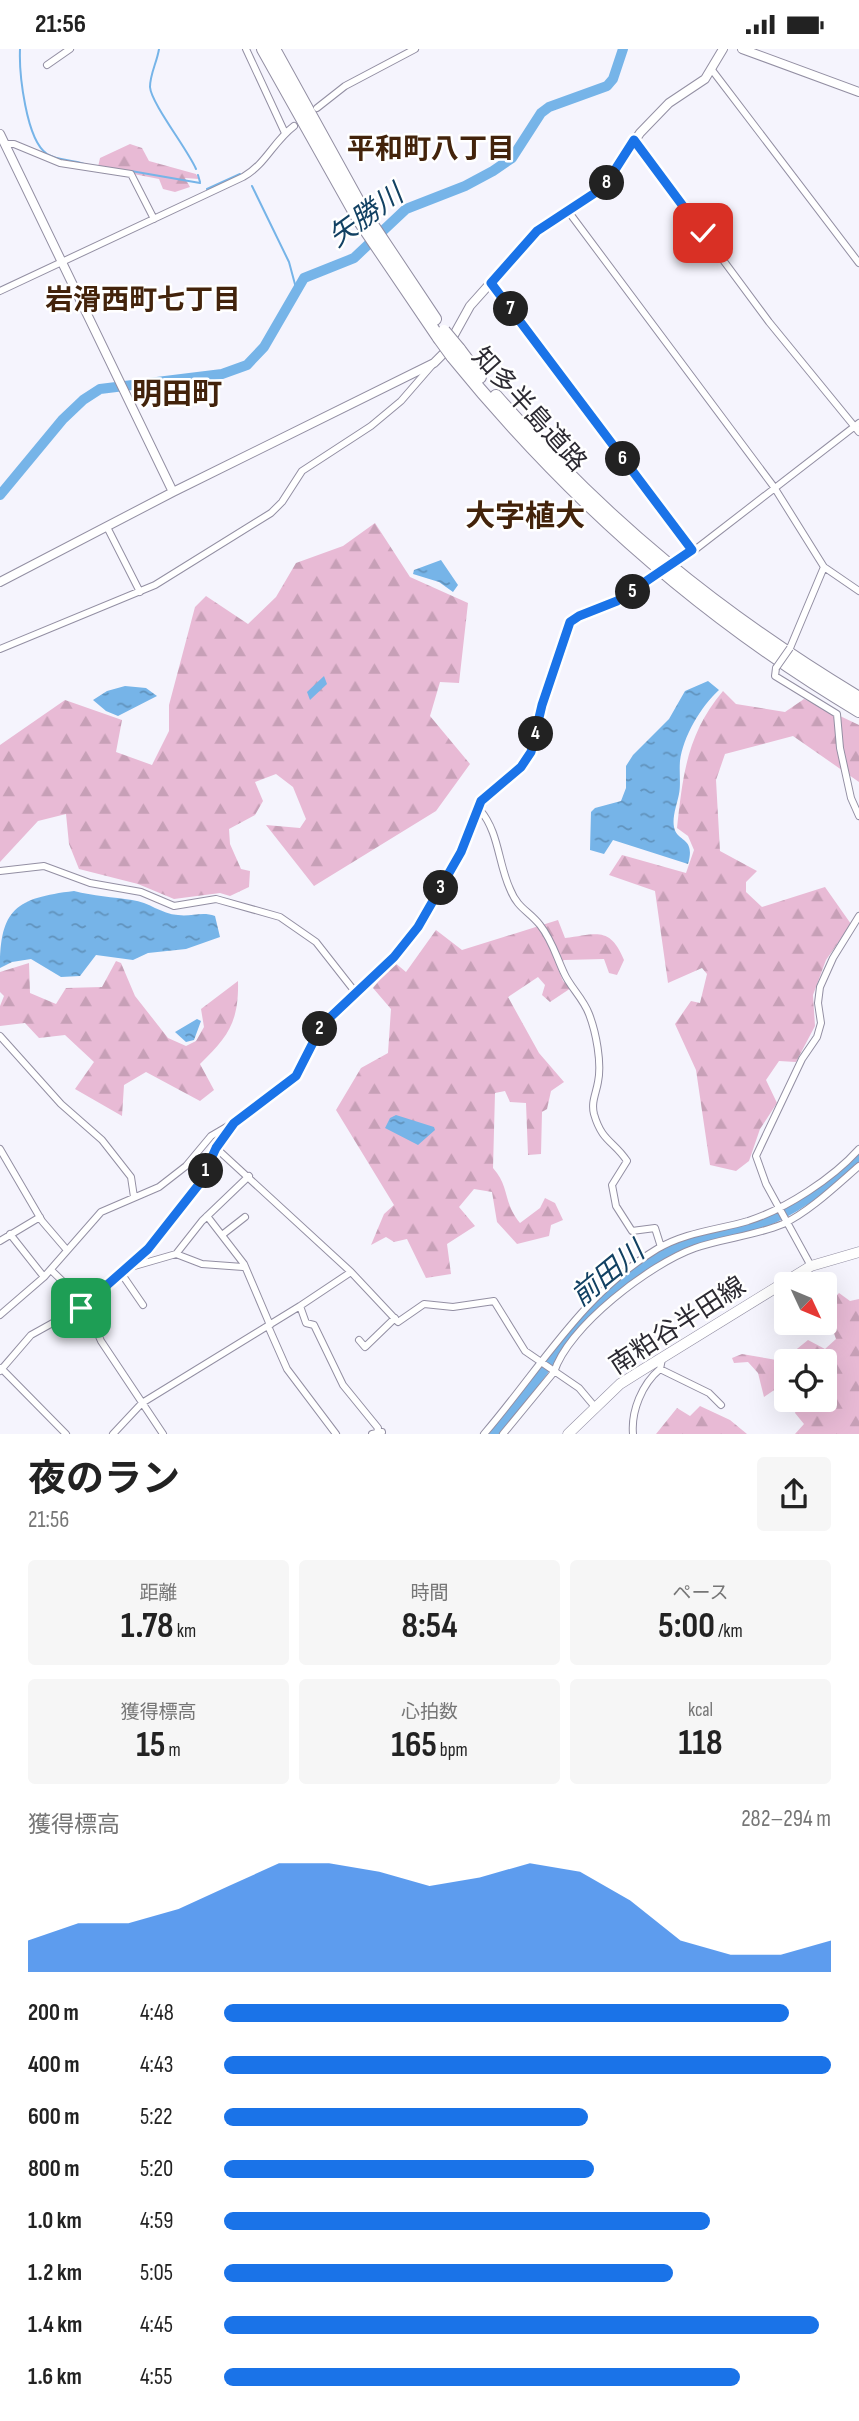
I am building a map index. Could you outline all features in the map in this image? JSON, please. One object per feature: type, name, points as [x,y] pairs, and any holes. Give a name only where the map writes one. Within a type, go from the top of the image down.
[{"type":"highway","name":"知多半島道路","points":[[263,49],[390,262],[455,353],[559,479],[649,562],[749,640],[859,711]]},
{"type":"highway","name":"知多半島道路","points":[[274,49],[362,217]]},
{"type":"highway","name":"知多半島道路","points":[[455,353],[566,473],[655,556],[756,632],[859,698]]},
{"type":"main road","name":"南粕谷半田線","points":[[568,1434],[620,1384],[661,1364],[811,1266],[859,1252]]},
{"type":"street","points":[[47,65],[70,49]]},
{"type":"street","points":[[246,49],[285,133]]},
{"type":"street","points":[[317,108],[345,86],[415,49]]},
{"type":"street","points":[[0,649],[140,592],[180,571],[278,508],[302,471],[371,426],[414,389],[444,353],[470,306],[537,231],[604,187],[634,140],[669,103],[697,86],[712,70],[723,49]]},
{"type":"street","points":[[742,49],[859,92]]},
{"type":"street","points":[[712,70],[859,263]]},
{"type":"street","points":[[0,291],[257,169],[285,133],[294,126]]},
{"type":"street","points":[[0,134],[173,492]]},
{"type":"street","points":[[0,1315],[51,1270],[66,1249],[101,1212],[159,1187],[186,1166],[211,1136],[234,1123],[296,1076],[318,1030],[394,957],[418,927],[453,867],[475,813],[480,810],[486,796],[521,767],[531,752],[542,705],[568,626],[579,616],[617,601],[683,559],[774,487],[858,427],[785,343],[634,140]]},
{"type":"street","points":[[5,144],[14,144],[60,163],[131,174],[153,219]]},
{"type":"street","points":[[568,211],[774,487],[824,567],[859,591]]},
{"type":"street","points":[[491,283],[692,550]]},
{"type":"street","points":[[0,582],[173,492],[434,363]]},
{"type":"street","points":[[107,527],[140,592]]},
{"type":"street","points":[[824,567],[790,648],[775,669],[775,675],[837,714],[840,748],[851,798],[859,815]]},
{"type":"street","points":[[480,810],[490,823],[504,876],[518,906],[536,921],[550,939],[564,974],[575,986],[590,1015],[596,1041],[598,1081],[593,1101],[595,1117],[605,1140],[627,1161],[612,1185],[616,1206],[632,1231],[655,1228],[661,1247]]},
{"type":"street","points":[[0,871],[44,866],[90,883],[141,892],[174,906],[216,899],[280,917],[316,941],[356,993]]},
{"type":"street","points":[[811,1266],[758,1166],[758,1150],[802,1059],[817,1037],[821,1023],[818,1003],[820,986],[833,958],[859,916]]},
{"type":"street","points":[[0,1036],[61,1104],[102,1140],[131,1177],[134,1197]]},
{"type":"street","points":[[66,1434],[1,1369],[31,1335],[85,1305],[148,1249],[197,1187],[216,1148],[234,1123]]},
{"type":"street","points":[[216,1148],[351,1272],[395,1318],[401,1322],[424,1304],[453,1307],[494,1301],[525,1351],[579,1388],[595,1407]]},
{"type":"street","points":[[0,1149],[3,1163],[66,1249]]},
{"type":"street","points":[[484,1434],[539,1362],[606,1287],[661,1247],[691,1234],[750,1221],[779,1208],[843,1165],[859,1149]]},
{"type":"street","points":[[503,1434],[554,1372],[558,1361],[589,1322],[629,1286],[653,1269],[697,1248],[763,1232],[785,1220],[859,1165]]},
{"type":"street","points":[[124,1271],[176,1254],[207,1216],[249,1177]]},
{"type":"street","points":[[207,1216],[243,1267],[287,1369],[337,1434]]},
{"type":"street","points":[[0,1241],[40,1217]]},
{"type":"street","points":[[222,1235],[245,1217]]},
{"type":"street","points":[[10,1234],[44,1277]]},
{"type":"street","points":[[176,1254],[202,1264],[243,1267]]},
{"type":"street","points":[[51,1270],[76,1292],[85,1305],[101,1342],[163,1434]]},
{"type":"street","points":[[124,1271],[143,1305]]},
{"type":"street","points":[[113,1434],[142,1403],[351,1272]]},
{"type":"street","points":[[300,1306],[306,1323],[314,1325],[343,1385],[378,1428],[377,1433]]},
{"type":"street","points":[[359,1341],[365,1347],[395,1318]]},
{"type":"street","points":[[633,1434],[632,1422],[639,1397],[661,1364],[709,1393],[721,1405]]},
{"type":"green space","points":[[130,144],[142,148],[149,161],[196,174],[199,179],[185,178],[190,187],[175,192],[163,189],[159,179],[98,167],[100,158]]},
{"type":"green space","points":[[375,523],[410,577],[468,603],[459,683],[440,682],[430,716],[470,764],[436,811],[314,886],[266,825],[300,828],[306,819],[293,787],[276,774],[255,782],[263,801],[255,815],[229,829],[230,844],[241,869],[250,871],[249,887],[230,896],[220,893],[174,899],[138,884],[79,869],[69,844],[66,814],[38,821],[0,862],[0,745],[65,700],[122,720],[116,752],[152,765],[169,731],[169,705],[195,607],[206,596],[248,624],[276,597],[296,563],[343,546]]},
{"type":"green space","points":[[723,691],[736,704],[785,712],[804,699],[859,725],[859,782],[793,736],[725,754],[716,780],[720,851],[757,871],[746,882],[746,892],[762,907],[825,887],[851,924],[826,960],[813,995],[815,1026],[796,1062],[779,1061],[766,1080],[777,1103],[760,1129],[749,1161],[736,1171],[710,1165],[696,1070],[675,1024],[691,1001],[700,1003],[707,974],[702,968],[668,983],[655,891],[609,875],[622,855],[686,873],[694,850],[688,836],[677,828],[685,772],[701,723]]},
{"type":"green space","points":[[558,920],[565,938],[594,934],[608,937],[619,949],[624,960],[617,975],[609,973],[604,959],[564,960],[557,966],[563,981],[571,988],[550,1002],[542,995],[545,985],[538,977],[508,997],[539,1053],[564,1082],[551,1091],[547,1109],[542,1112],[541,1154],[528,1155],[526,1103],[510,1102],[505,1091],[495,1093],[493,1168],[520,1223],[540,1208],[545,1198],[555,1203],[563,1220],[551,1225],[549,1236],[517,1244],[497,1222],[492,1192],[474,1189],[459,1207],[475,1226],[447,1244],[451,1274],[426,1278],[407,1239],[394,1242],[386,1237],[371,1245],[384,1214],[394,1205],[336,1110],[361,1068],[388,1053],[391,1009],[373,988],[394,962],[406,972],[436,930],[462,950]]},
{"type":"green space","points":[[116,961],[121,963],[135,996],[168,1038],[186,1046],[196,1041],[204,1027],[201,1009],[238,981],[236,1007],[230,1028],[200,1064],[214,1090],[200,1101],[146,1072],[124,1085],[122,1116],[75,1089],[94,1062],[65,1035],[39,1038],[25,1023],[0,1026],[0,1006],[4,996],[0,992],[0,972],[29,963],[30,993],[56,1004],[66,988],[102,987]]},
{"type":"green space","points":[[839,1293],[850,1301],[859,1299],[859,1434],[795,1434],[804,1424],[795,1412],[837,1412],[837,1349],[825,1349],[837,1335]]},
{"type":"green space","points":[[808,1340],[825,1349],[797,1349]]},
{"type":"green space","points":[[742,1354],[774,1360],[774,1390],[764,1397],[758,1373],[748,1362],[734,1363],[732,1358]]},
{"type":"green space","points":[[700,1406],[730,1420],[747,1434],[656,1434],[677,1408],[690,1416]]},
{"type":"water","points":[[441,560],[458,585],[453,592],[439,582],[413,574],[414,570]]},
{"type":"water","points":[[324,676],[327,684],[310,700],[307,692]]},
{"type":"water","points":[[708,681],[719,690],[689,732],[680,761],[680,790],[674,827],[690,849],[688,864],[613,840],[604,854],[590,850],[591,812],[595,808],[621,801],[626,788],[626,766],[633,755],[669,719],[685,691]]},
{"type":"water","points":[[125,686],[146,688],[157,696],[118,716],[106,711],[93,700],[107,691]]},
{"type":"water","points":[[74,891],[138,901],[166,913],[215,916],[220,937],[186,949],[148,953],[133,960],[96,955],[80,976],[61,977],[31,959],[12,962],[0,968],[3,932],[15,910],[38,898]]},
{"type":"water","points":[[197,1019],[201,1021],[194,1040],[186,1042],[175,1032]]},
{"type":"water","points":[[396,1115],[434,1127],[435,1130],[418,1145],[385,1128],[390,1118]]},
{"type":"waterway","points":[[20,49],[25,105],[40,146],[47,154],[84,164]]},
{"type":"waterway","points":[[159,49],[150,82],[152,94],[196,169]]},
{"type":"waterway","name":"矢勝川","points":[[0,495],[63,419],[83,400],[100,389],[222,374],[247,365],[264,347],[304,278],[354,258],[406,209],[465,186],[512,158],[541,113],[549,107],[607,86],[613,79],[623,49]]},
{"type":"waterway","points":[[131,171],[200,183]]},
{"type":"waterway","points":[[207,189],[240,174]]},
{"type":"waterway","points":[[198,175],[200,182]]},
{"type":"waterway","points":[[252,186],[289,262],[296,288]]},
{"type":"waterway","name":"前田川","points":[[494,1434],[573,1333],[617,1287],[642,1267],[687,1243],[758,1225],[790,1210],[819,1191],[859,1157]]},
{"type":"district","name":"平和町八丁目","points":[[431,148]]},
{"type":"district","name":"岩滑西町七丁目","points":[[143,299]]},
{"type":"district","name":"明田町","points":[[177,394]]},
{"type":"district","name":"大字植大","points":[[525,516]]},
{"type":"route","points":[[81,1308],[99,1295],[148,1249],[200,1183],[216,1148],[234,1123],[252,1112],[296,1076],[302,1069],[322,1025],[394,957],[418,927],[461,852],[475,813],[480,810],[481,801],[521,767],[531,752],[542,705],[570,622],[617,601],[683,559],[692,550],[491,283],[537,231],[604,187],[634,140],[639,143],[653,167],[676,193],[703,233]]}]
